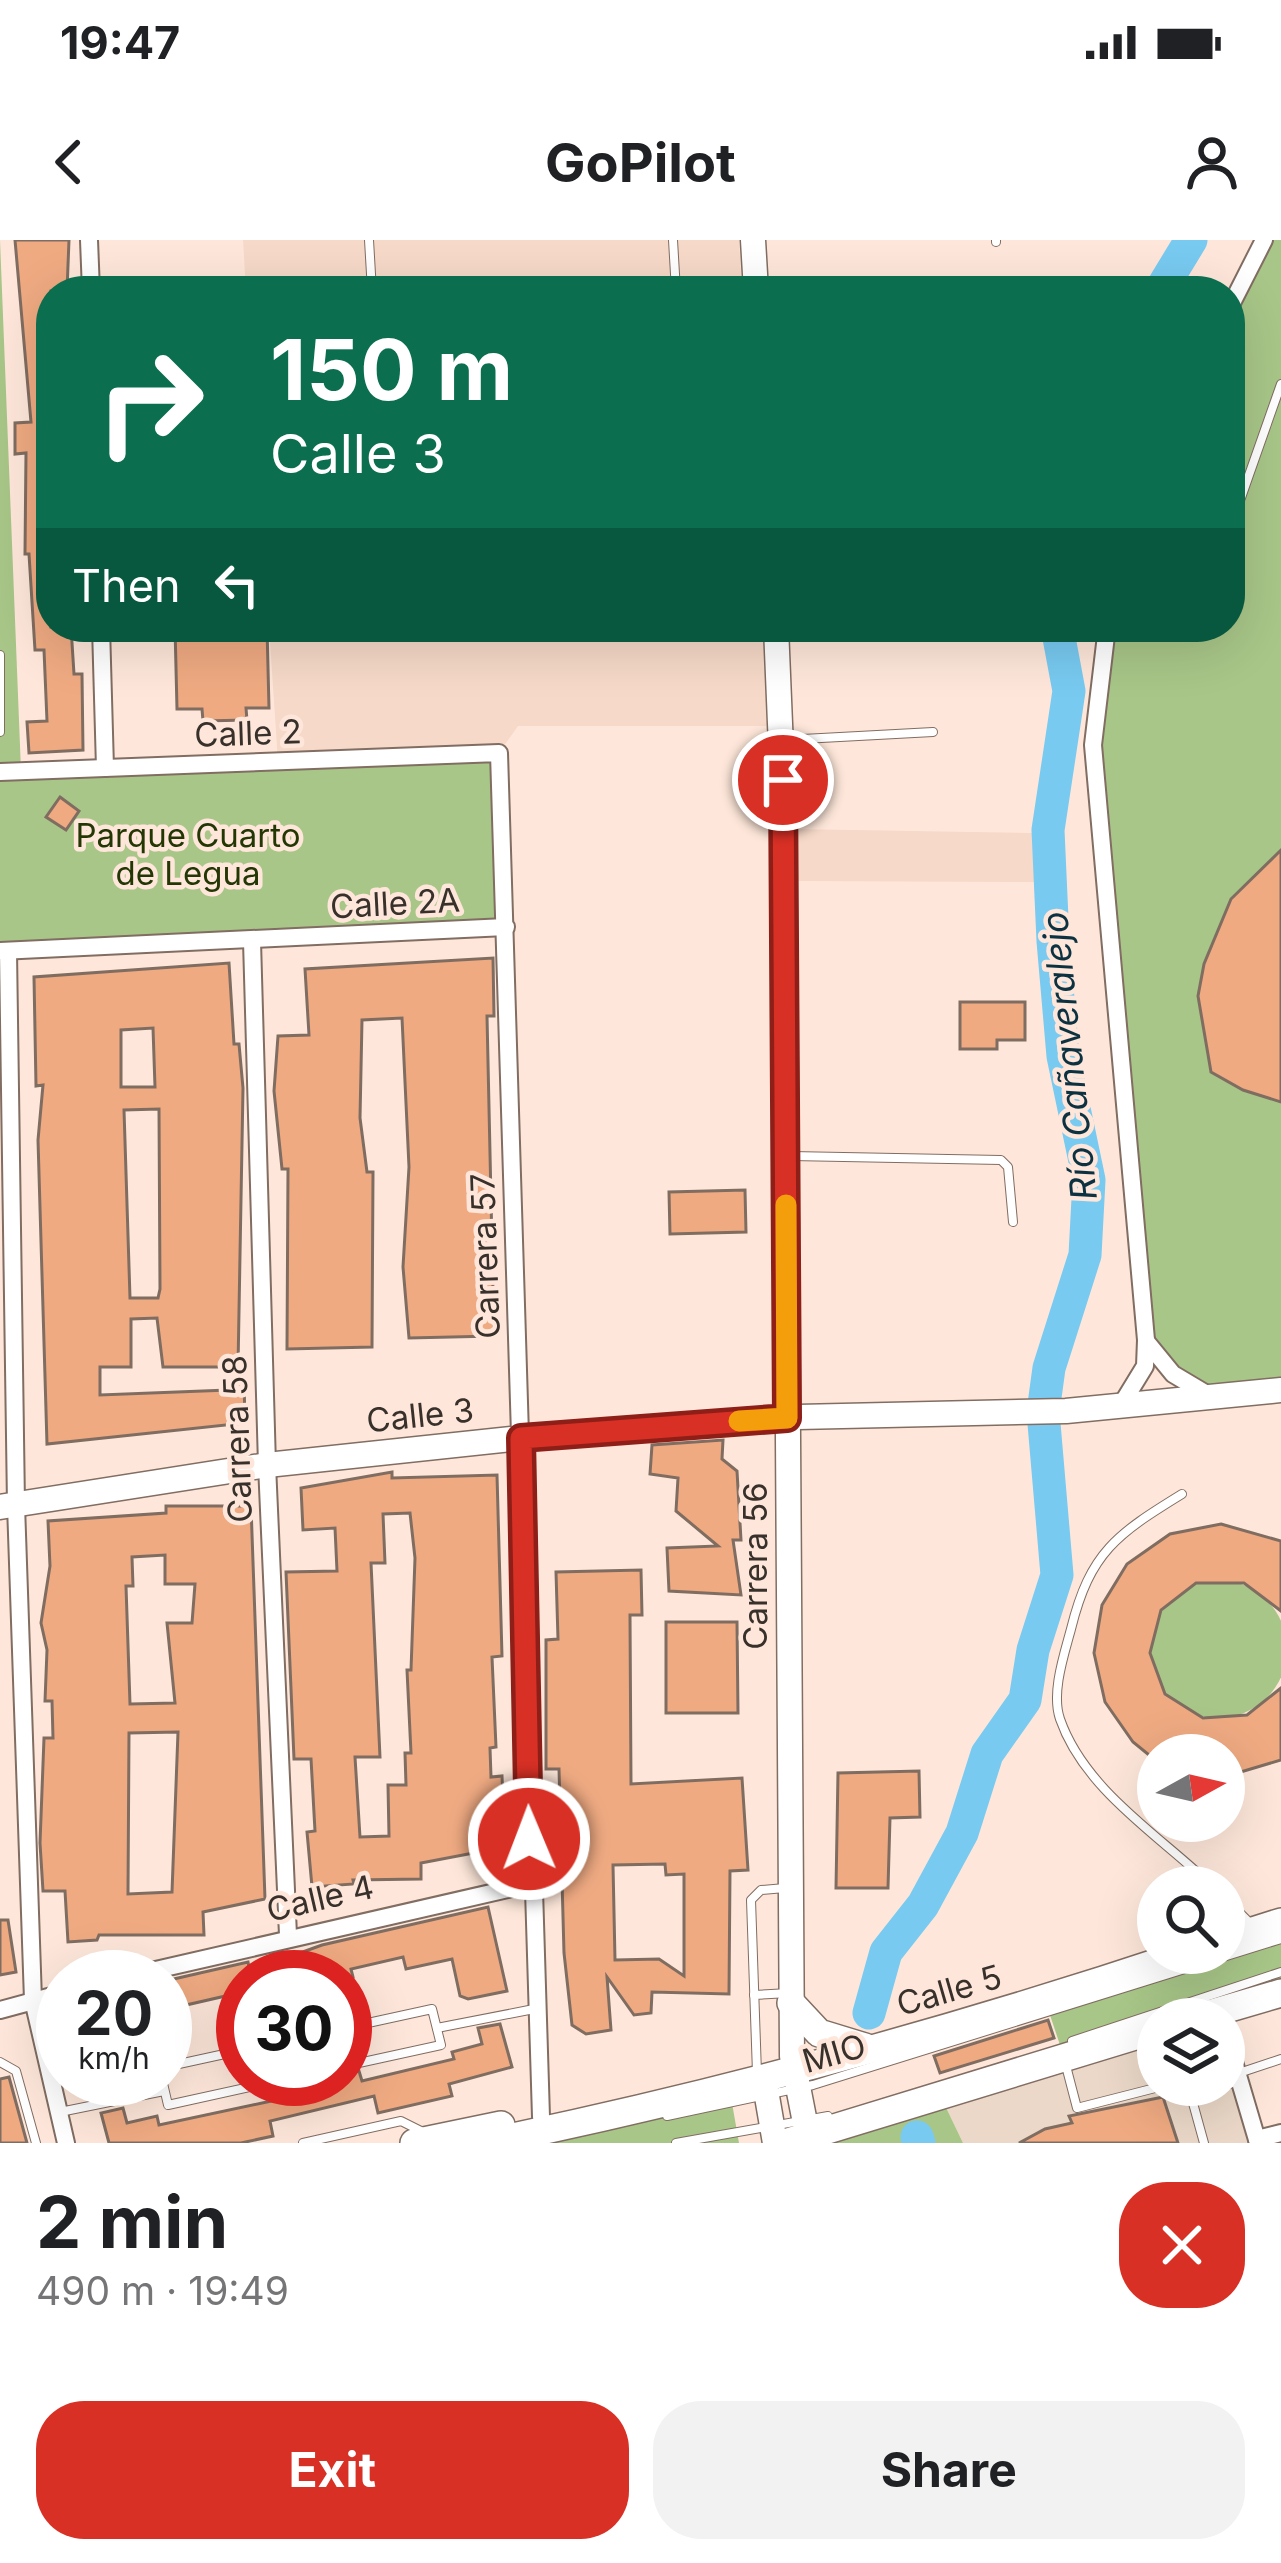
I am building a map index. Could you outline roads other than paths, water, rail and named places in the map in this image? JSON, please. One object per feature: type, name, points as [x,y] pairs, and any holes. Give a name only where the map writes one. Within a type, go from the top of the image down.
[{"type":"main road","name":"Calle 5","points":[[424,2141],[536,2130],[680,2090],[796,2080],[881,2046],[1137,1968]]},
{"type":"main road","points":[[1245,2006],[1280,1990]]},
{"type":"main road","points":[[790,1998],[807,2024],[833,2041],[881,2046]]},
{"type":"main road","points":[[792,2135],[1061,2050],[1137,2034]]},
{"type":"main road","name":"Calle 5","points":[[484,2143],[754,2085]]},
{"type":"street","points":[[89,240],[90,276]]},
{"type":"street","points":[[753,240],[755,276]]},
{"type":"street","points":[[1245,277],[1264,240]]},
{"type":"street","points":[[101,642],[105,768]]},
{"type":"street","name":"Carrera 56","points":[[777,642],[782,740],[790,1998],[796,2080],[792,2135]]},
{"type":"street","points":[[1105,642],[1093,745],[1146,1340],[1145,1366],[1123,1402]]},
{"type":"street","name":"Calle 2","points":[[0,772],[499,753]]},
{"type":"street","name":"Carrera 57","points":[[499,753],[536,2130]]},
{"type":"street","name":"Calle 2A","points":[[4,951],[506,927]]},
{"type":"street","name":"Carrera 58","points":[[252,941],[267,1465],[288,1935]]},
{"type":"street","points":[[4,951],[8,1506],[33,2000],[66,2143]]},
{"type":"street","points":[[1146,1340],[1173,1374],[1210,1396]]},
{"type":"street","name":"Calle 3","points":[[8,1506],[267,1465],[521,1438],[787,1418],[1066,1411],[1281,1390]]},
{"type":"street","name":"Calle 4","points":[[192,1960],[530,1884]]},
{"type":"street","points":[[0,2010],[36,1999]]},
{"type":"street","points":[[754,2085],[792,2135]]},
{"type":"street","points":[[1245,2097],[1258,2141],[1281,2132]]},
{"type":"lane","points":[[368,240],[371,276]]},
{"type":"lane","points":[[673,240],[675,276]]},
{"type":"lane","points":[[1245,486],[1281,384]]},
{"type":"lane","points":[[0,655],[0,731]]},
{"type":"lane","points":[[782,740],[932,732]]},
{"type":"lane","points":[[785,1156],[1001,1160],[1008,1167],[1013,1222]]},
{"type":"lane","points":[[1182,1494],[1119,1533],[1092,1564],[1059,1676],[1059,1717],[1091,1772],[1123,1808],[1194,1866]]},
{"type":"lane","points":[[754,2085],[753,1894],[790,1888]]},
{"type":"lane","points":[[1245,1912],[1273,1931]]},
{"type":"lane","name":"MIO","points":[[796,2080],[1050,2015],[1273,1931]]},
{"type":"lane","points":[[1137,2093],[1077,2108],[1061,2050],[1280,1990]]},
{"type":"lane","points":[[754,1995],[790,1998]]},
{"type":"lane","points":[[372,2022],[433,2009],[441,2045],[372,2060]]},
{"type":"lane","points":[[437,2028],[536,2009]]},
{"type":"lane","points":[[1245,2074],[1281,2059]]},
{"type":"lane","points":[[0,2062],[16,2072],[36,2143]]},
{"type":"lane","points":[[970,2073],[992,2066]]},
{"type":"lane","points":[[58,2112],[88,2106]]},
{"type":"lane","points":[[1194,2106],[1204,2143]]},
{"type":"lane","name":"MIO","points":[[676,2143],[792,2135],[839,2113]]},
{"type":"lane","points":[[303,2143],[401,2121],[424,2141]]},
{"type":"waterway","name":"Río Cañaveralejo","points":[[1169,276],[1191,240]]},
{"type":"waterway","name":"Río Cañaveralejo","points":[[869,2013],[886,1952],[923,1905],[962,1833],[987,1754],[1025,1700],[1033,1650],[1057,1575],[1043,1412],[1049,1368],[1085,1255],[1089,1180],[1063,1056],[1053,941],[1048,830],[1069,691],[1060,642]]},
{"type":"waterway","name":"Río Cañaveralejo","points":[[917,2137],[919,2143]]},
{"type":"park label","name":"Parque Cuarto de Legua","points":[[188,854]]}]
